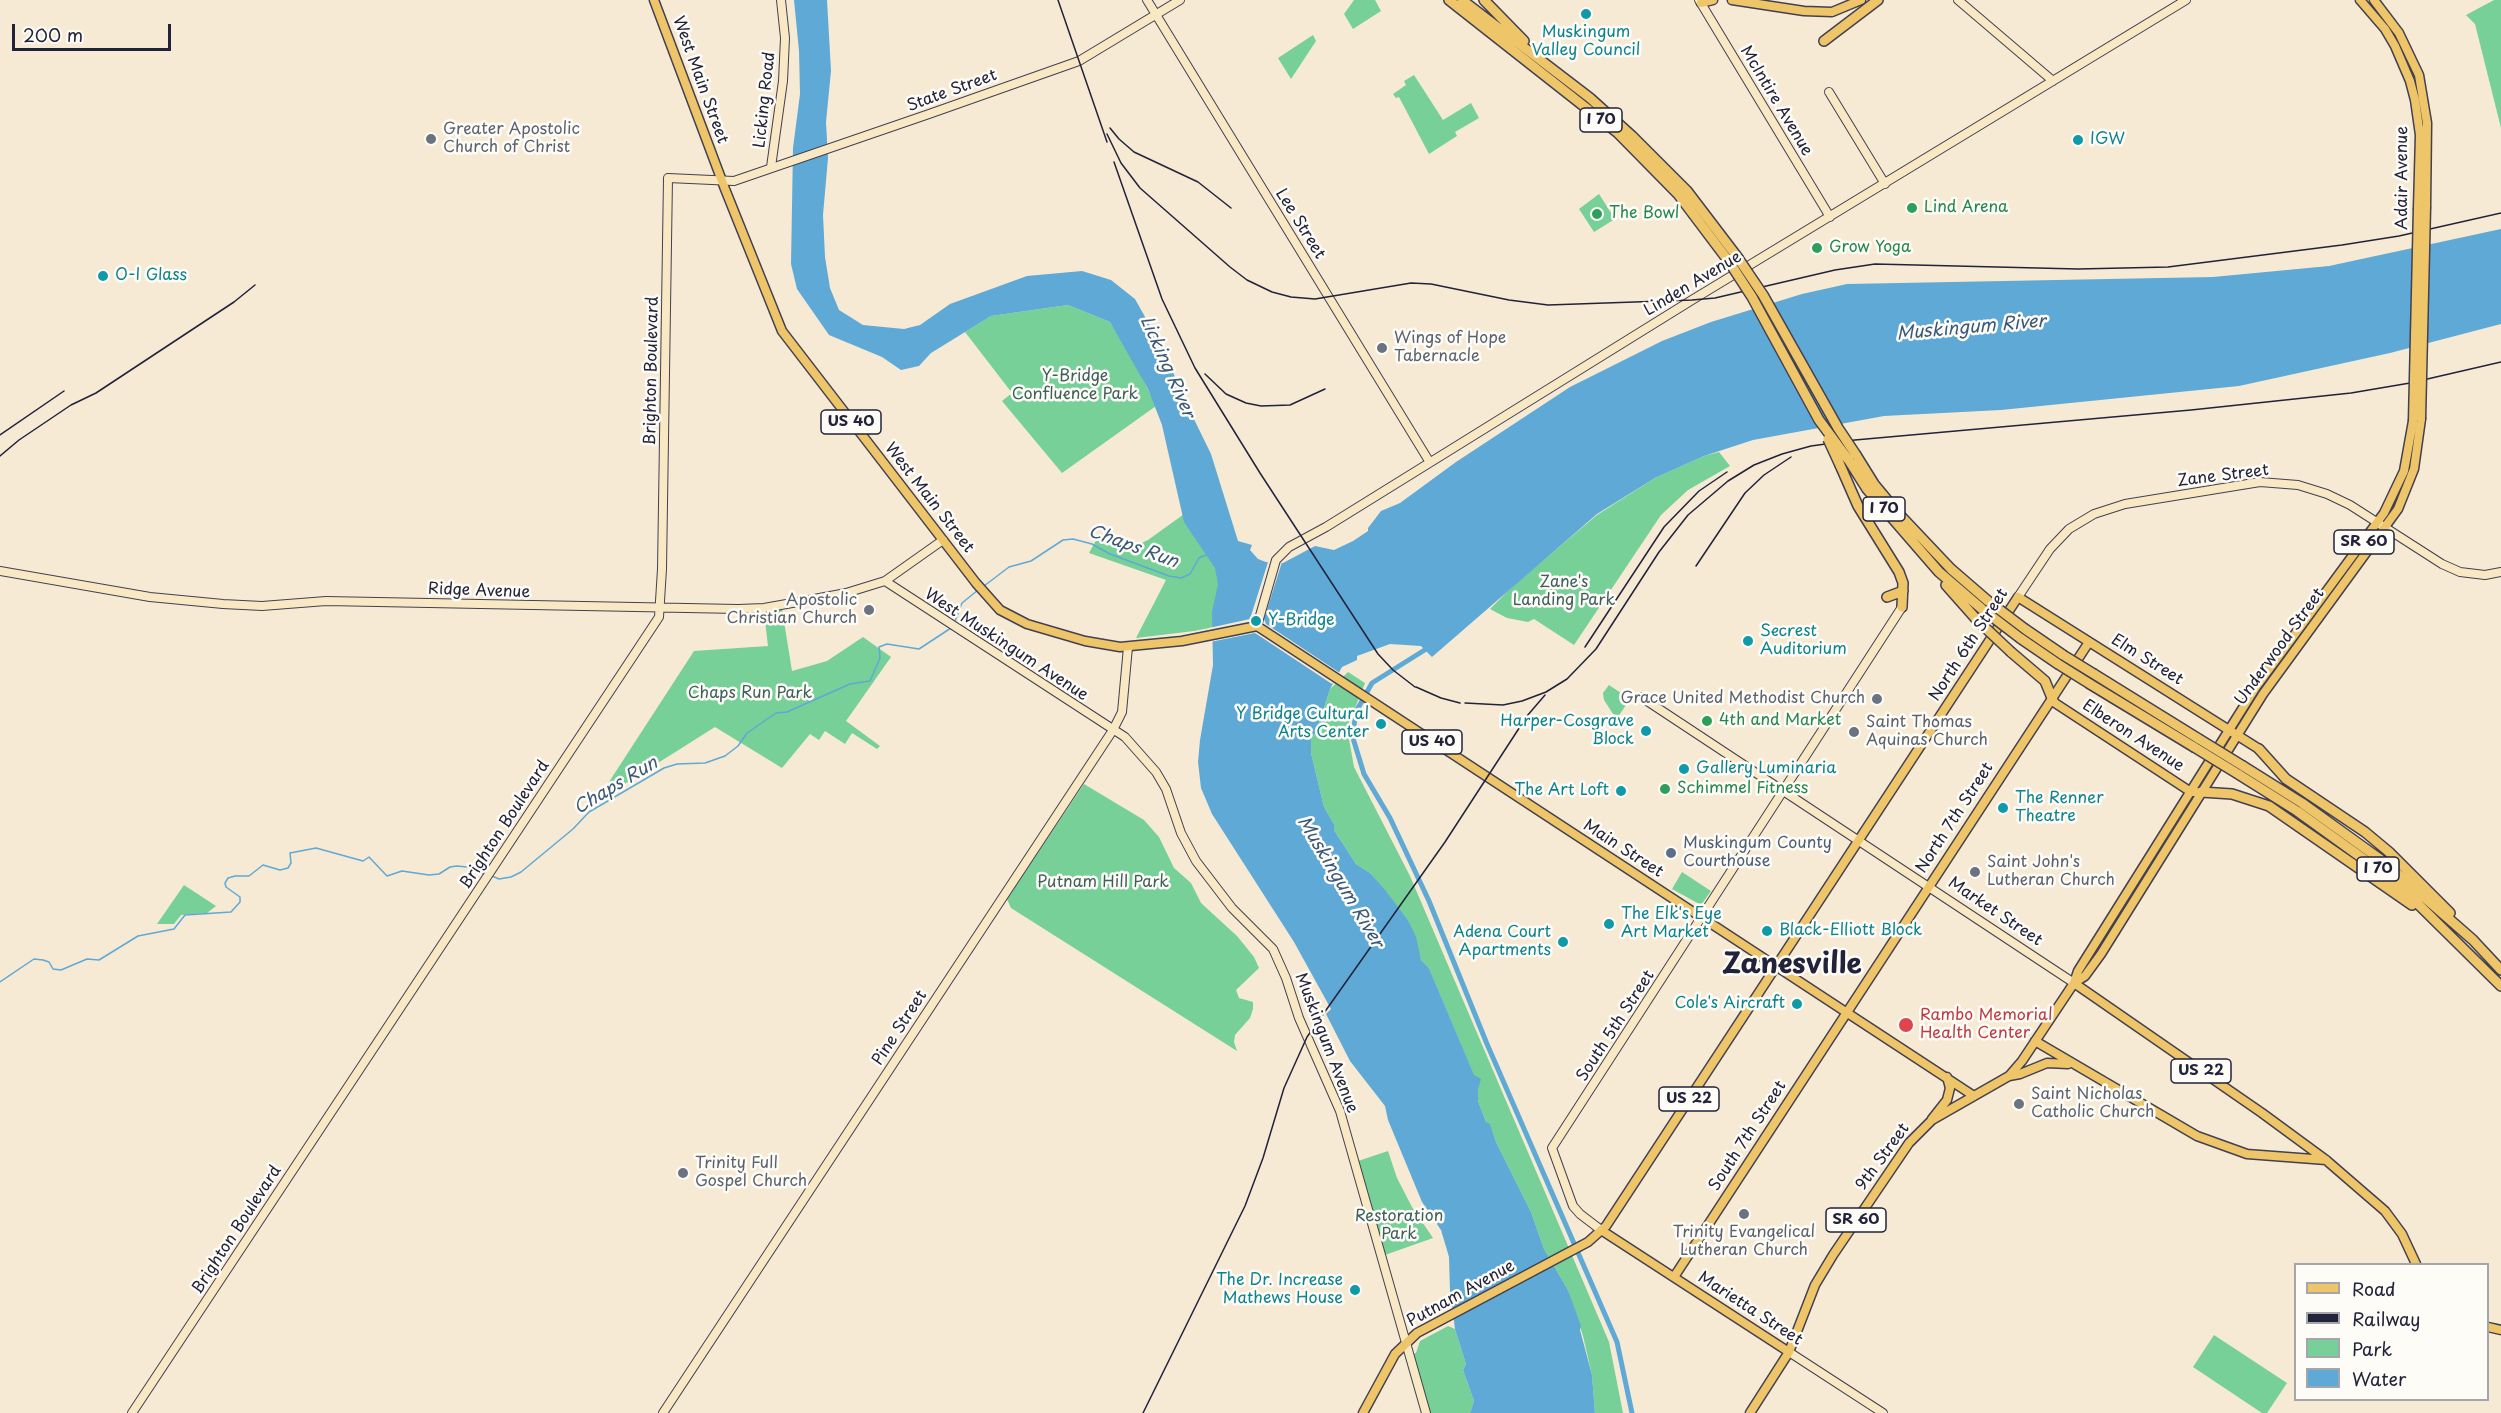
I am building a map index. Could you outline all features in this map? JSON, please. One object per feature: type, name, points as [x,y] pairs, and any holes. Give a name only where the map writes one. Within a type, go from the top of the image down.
[{"type":"highway","name":"I 70","points":[[1449,0],[1561,86],[1618,134],[1678,194],[1763,296],[1838,428],[1853,459]]},
{"type":"highway","name":"I 70","points":[[1462,0],[1590,98],[1661,163],[1711,222],[1734,260],[1819,420],[1874,484],[1925,550],[1939,572],[1982,609],[2240,770],[2302,803],[2368,850],[2473,940],[2501,970]]},
{"type":"highway","points":[[1484,0],[1547,64]]},
{"type":"highway","points":[[1824,41],[1878,0]]},
{"type":"highway","points":[[1819,420],[1868,524],[1899,572],[1903,591],[1902,607]]},
{"type":"highway","name":"I 70","points":[[1925,550],[1988,600],[2023,634]]},
{"type":"highway","points":[[1939,572],[1945,583],[1977,620],[2045,681],[2052,698]]},
{"type":"highway","points":[[1887,597],[1903,591]]},
{"type":"highway","points":[[2259,749],[2298,789],[2365,832],[2389,852],[2473,940]]},
{"type":"highway","name":"I 70","points":[[2240,770],[2348,846],[2413,899],[2501,986]]},
{"type":"highway","points":[[2201,792],[2232,794],[2269,806],[2430,917]]},
{"type":"main road","name":"West Main Street","points":[[654,0],[722,181],[782,331],[985,594],[1007,616],[1027,624],[1092,642],[1128,647],[1195,638],[1257,626]]},
{"type":"main road","points":[[1700,2],[1713,0]]},
{"type":"main road","points":[[1732,0],[1804,11],[1832,12],[1861,0]]},
{"type":"main road","name":"Adair Avenue","points":[[2360,0],[2385,29],[2410,81],[2420,135],[2421,300]]},
{"type":"main road","name":"Adair Avenue","points":[[2374,0],[2408,50],[2421,86],[2427,123],[2422,207]]},
{"type":"main road","name":"Underwood Street","points":[[1974,1096],[2008,1076],[2035,1041],[2191,792],[2381,525],[2398,509],[2410,482],[2418,452],[2421,300]]},
{"type":"main road","name":"Elm Street","points":[[2018,597],[2259,749]]},
{"type":"main road","name":"North 6th Street","points":[[1776,966],[2018,597]]},
{"type":"main road","name":"Main Street","points":[[1257,626],[1974,1096]]},
{"type":"main road","name":"North 7th Street","points":[[1847,1012],[2089,642]]},
{"type":"main road","name":"Elberon Avenue","points":[[2052,698],[2055,703],[2191,792],[2201,792]]},
{"type":"main road","name":"Underwood Street","points":[[2074,982],[2085,976],[2106,946],[2201,792],[2233,732]]},
{"type":"main road","name":"US 22","points":[[1601,1230],[1776,966]]},
{"type":"main road","name":"Market Street","points":[[2074,982],[2326,1160]]},
{"type":"main road","name":"South 7th Street","points":[[1674,1277],[1847,1012]]},
{"type":"main road","points":[[2035,1041],[2197,1136],[2247,1154],[2326,1160]]},
{"type":"main road","points":[[2008,1076],[2020,1074],[2047,1063],[2073,1065]]},
{"type":"main road","points":[[1932,1120],[1935,1112],[1947,1100],[1950,1088],[1947,1077]]},
{"type":"main road","name":"9th Street","points":[[1789,1352],[1815,1285],[1898,1159],[1932,1120],[1974,1096]]},
{"type":"main road","name":"US 22","points":[[2326,1160],[2385,1211],[2402,1234],[2416,1263]]},
{"type":"main road","name":"Putnam Avenue","points":[[1363,1413],[1395,1353],[1406,1342],[1428,1327],[1588,1242],[1601,1230]]},
{"type":"main road","name":"Marietta Street","points":[[1601,1230],[1789,1352]]},
{"type":"main road","name":"SR 60","points":[[1750,1413],[1789,1352]]},
{"type":"street","name":"Licking Road","points":[[774,166],[777,116],[783,81],[781,0]]},
{"type":"street","name":"Lee Street","points":[[1147,0],[1429,461]]},
{"type":"street","name":"State Street","points":[[668,178],[734,182],[774,166],[1078,61],[1180,0]]},
{"type":"street","points":[[1958,0],[2053,81]]},
{"type":"street","name":"Linden Avenue","points":[[1257,626],[1276,560],[1289,547],[1326,527],[1429,461],[2186,0]]},
{"type":"street","name":"McIntire Avenue","points":[[1700,2],[1830,217]]},
{"type":"street","points":[[1829,92],[1885,184]]},
{"type":"street","name":"Brighton Boulevard","points":[[132,1413],[659,617],[661,609],[668,178]]},
{"type":"street","name":"Zane Street","points":[[2107,509],[2229,486],[2273,482],[2298,485],[2327,494],[2350,505],[2442,564],[2460,572],[2485,575],[2501,572]]},
{"type":"street","name":"North 6th Street","points":[[2018,597],[2056,543],[2075,525],[2107,509]]},
{"type":"street","name":"Ridge Avenue","points":[[0,571],[150,597],[262,606],[326,601],[661,609],[764,608],[846,593],[885,581],[943,540]]},
{"type":"street","name":"West Muskingum Avenue","points":[[885,581],[1113,730]]},
{"type":"street","name":"South 5th Street","points":[[1601,1230],[1573,1206],[1552,1148],[1902,607]]},
{"type":"street","name":"Pine Street","points":[[663,1413],[1113,730],[1122,712],[1128,647]]},
{"type":"street","name":"Market Street","points":[[1641,697],[2074,982]]},
{"type":"street","name":"Muskingum Avenue","points":[[1113,730],[1139,751],[1156,772],[1166,789],[1181,833],[1196,861],[1232,908],[1273,949],[1280,963],[1299,1018],[1340,1111],[1426,1413]]},
{"type":"street","name":"Marietta Street","points":[[1789,1352],[1883,1413]]},
{"type":"green space","points":[[1354,0],[1375,0],[1381,11],[1353,29],[1344,14]]},
{"type":"green space","points":[[2494,0],[2501,0],[2501,128],[2475,24],[2466,15]]},
{"type":"green space","points":[[1313,35],[1316,41],[1291,79],[1278,58]]},
{"type":"green space","points":[[1414,75],[1443,120],[1471,103],[1479,118],[1455,132],[1457,136],[1429,154],[1399,97],[1396,98],[1393,94],[1406,85],[1404,81]]},
{"type":"green space","name":"The Bowl","points":[[1599,194],[1615,219],[1594,232],[1579,209]]},
{"type":"green space","name":"Y-Bridge Confluence Park","points":[[1068,305],[1110,322],[1133,359],[1156,406],[1062,473],[1002,401],[1012,393],[965,332],[991,316]]},
{"type":"green space","name":"Zane's Landing Park","points":[[1719,452],[1730,466],[1688,490],[1661,515],[1574,645],[1534,619],[1528,622],[1507,618],[1490,609],[1514,585],[1597,515],[1655,478],[1704,456]]},
{"type":"green space","points":[[1205,499],[1249,620],[1194,631],[1136,638],[1166,580],[1089,553],[1099,535],[1135,546],[1148,540]]},
{"type":"green space","name":"Chaps Run Park","points":[[782,609],[792,671],[827,661],[863,637],[891,657],[846,721],[880,746],[877,749],[852,733],[845,744],[825,731],[819,740],[810,734],[782,768],[715,727],[596,802],[694,651],[768,646],[764,612]]},
{"type":"green space","points":[[1348,672],[1365,683],[1347,728],[1354,767],[1410,876],[1609,1342],[1623,1413],[1595,1413],[1592,1375],[1583,1336],[1568,1290],[1544,1249],[1531,1212],[1496,1142],[1490,1125],[1486,1122],[1478,1101],[1474,1076],[1429,968],[1421,960],[1408,920],[1370,873],[1356,864],[1334,830],[1334,824],[1324,807],[1311,753],[1311,736],[1316,733],[1330,689]]},
{"type":"green space","points":[[1609,685],[1630,699],[1618,717],[1613,714],[1604,700],[1603,693]]},
{"type":"green space","name":"Putnam Hill Park","points":[[1084,784],[1144,820],[1159,837],[1174,868],[1191,883],[1201,903],[1237,936],[1254,957],[1259,968],[1236,990],[1239,998],[1253,1002],[1250,1018],[1235,1035],[1234,1042],[1237,1051],[1011,908],[1007,899]]},
{"type":"green space","points":[[1682,872],[1711,891],[1701,905],[1672,889]]},
{"type":"green space","points":[[184,885],[216,906],[207,913],[181,915],[174,924],[157,924]]},
{"type":"green space","name":"Restoration Park","points":[[1388,1151],[1397,1178],[1412,1207],[1433,1238],[1385,1255],[1358,1161]]},
{"type":"green space","points":[[1448,1326],[1455,1329],[1466,1364],[1463,1370],[1474,1401],[1470,1413],[1430,1413],[1413,1354],[1416,1353],[1420,1341]]},
{"type":"green space","points":[[2214,1335],[2287,1383],[2267,1413],[2262,1413],[2193,1367]]},
{"type":"water","name":"Licking River","points":[[794,0],[827,0],[831,71],[826,122],[828,158],[823,215],[825,257],[830,288],[839,310],[863,325],[904,329],[920,325],[950,304],[1027,276],[1082,271],[1111,280],[1135,299],[1162,347],[1211,454],[1238,541],[1252,545],[1250,550],[1258,559],[1266,562],[1283,563],[1315,546],[1334,550],[1353,541],[1368,531],[1381,511],[1400,503],[1456,462],[1570,387],[1662,341],[1711,322],[1802,294],[1847,284],[2213,277],[2329,266],[2501,229],[2501,324],[2390,353],[2239,386],[2001,410],[1884,416],[1753,440],[1704,456],[1655,478],[1597,514],[1432,657],[1421,646],[1390,644],[1357,656],[1357,660],[1342,667],[1330,689],[1316,733],[1311,736],[1311,753],[1324,807],[1334,824],[1334,830],[1356,864],[1370,873],[1408,920],[1416,937],[1421,960],[1429,968],[1474,1075],[1481,1079],[1478,1101],[1486,1122],[1490,1124],[1496,1142],[1531,1212],[1544,1249],[1568,1290],[1581,1326],[1580,1330],[1592,1375],[1595,1413],[1470,1413],[1474,1401],[1463,1370],[1466,1364],[1455,1329],[1450,1291],[1449,1257],[1441,1230],[1422,1202],[1388,1120],[1385,1106],[1350,1061],[1326,1014],[1331,1009],[1294,942],[1212,814],[1201,788],[1198,762],[1213,665],[1212,612],[1218,584],[1215,568],[1184,522],[1162,425],[1148,389],[1110,322],[1068,305],[991,316],[931,353],[919,366],[901,370],[882,357],[829,335],[797,289],[791,264],[793,148],[800,94]]},
{"type":"pier","name":"Y-Bridge","points":[[1269,559],[1282,562],[1264,619],[1266,624],[1340,673],[1332,684],[1255,633],[1210,642],[1209,628],[1250,619]]},
{"type":"waterway","name":"Chaps Run","points":[[984,586],[1009,567],[1031,561],[1063,540],[1073,539],[1092,544],[1110,554],[1169,576],[1181,578],[1190,574],[1199,558],[1208,554]]},
{"type":"waterway","name":"Chaps Run","points":[[955,621],[962,603],[978,590]]},
{"type":"waterway","name":"Chaps Run","points":[[492,876],[499,879],[521,872],[573,829],[589,812],[664,768],[677,764],[705,763],[725,756],[738,746],[747,733],[776,713],[787,712],[850,684],[870,681],[880,658],[879,647],[887,644],[919,649],[951,628]]},
{"type":"waterway","name":"Muskingum River","points":[[1431,646],[1372,683],[1357,710],[1352,735],[1364,774],[1390,818],[1429,901],[1487,1044],[1617,1342],[1632,1413]]},
{"type":"waterway","name":"Chaps Run","points":[[0,982],[34,959],[49,962],[53,969],[61,970],[87,959],[99,960],[138,936],[174,929],[185,915],[231,912],[240,902],[240,897],[226,887],[225,883],[228,878],[249,876],[263,865],[280,870],[288,868],[291,863],[290,853],[316,848],[363,861],[369,857],[387,876],[402,871],[429,875],[439,874],[450,867],[457,866],[467,867],[484,874]]},
{"type":"railway","points":[[1058,0],[1107,142]]},
{"type":"railway","points":[[1110,128],[1134,152],[1198,182],[1231,208]]},
{"type":"railway","points":[[1107,134],[1121,163],[1140,188],[1230,267],[1247,280],[1272,292],[1291,297],[1315,299],[1411,283],[1431,284],[1509,300],[1548,305],[1692,300],[1715,298],[1835,270],[1875,264],[2078,269],[2168,267],[2399,236],[2501,213]]},
{"type":"railway","points":[[1114,162],[1162,299],[1195,368],[1260,473],[1378,654],[1393,670],[1415,687]]},
{"type":"railway","points":[[0,456],[19,440],[71,405],[96,393],[234,302],[255,285]]},
{"type":"railway","points":[[1465,703],[1503,705],[1522,701],[1546,692],[1567,679],[1596,649],[1659,552],[1688,515],[1728,481],[1754,465],[1782,454],[1811,446],[1855,440],[2191,410],[2351,393],[2410,383],[2501,362]]},
{"type":"railway","points":[[1205,374],[1226,394],[1246,403],[1261,406],[1290,405],[1325,389]]},
{"type":"railway","points":[[0,435],[64,391]]},
{"type":"railway","points":[[1696,566],[1745,493],[1764,475],[1791,457]]},
{"type":"railway","points":[[1585,647],[1664,527],[1699,491],[1727,472]]},
{"type":"railway","points":[[1416,687],[1460,703]]},
{"type":"railway","points":[[1143,1413],[1245,1206],[1263,1158],[1284,1088],[1307,1037],[1445,842],[1527,716],[1545,695]]},
{"type":"place","name":"Muskingum Valley Council","points":[[1586,14]]},
{"type":"place","name":"Greater Apostolic Church of Christ","points":[[431,139]]},
{"type":"place","name":"IGW","points":[[2078,140]]},
{"type":"place","name":"Lind Arena","points":[[1912,208]]},
{"type":"place","name":"The Bowl","points":[[1597,214]]},
{"type":"place","name":"Grow Yoga","points":[[1817,248]]},
{"type":"place","name":"O-I Glass","points":[[103,276]]},
{"type":"place","name":"Wings of Hope Tabernacle","points":[[1382,348]]},
{"type":"place","name":"Apostolic Christian Church","points":[[869,610]]},
{"type":"place","name":"Y-Bridge","points":[[1256,621]]},
{"type":"place","name":"Secrest Auditorium","points":[[1748,641]]},
{"type":"place","name":"Grace United Methodist Church","points":[[1877,699]]},
{"type":"place","name":"4th and Market","points":[[1707,721]]},
{"type":"place","name":"Y Bridge Cultural Arts Center","points":[[1381,724]]},
{"type":"place","name":"Harper-Cosgrave Block","points":[[1646,731]]},
{"type":"place","name":"Saint Thomas Aquinas Church","points":[[1854,732]]},
{"type":"place","name":"Gallery Luminaria","points":[[1684,769]]},
{"type":"place","name":"Schimmel Fitness","points":[[1665,789]]},
{"type":"place","name":"The Art Loft","points":[[1621,791]]},
{"type":"place","name":"The Renner Theatre","points":[[2003,808]]},
{"type":"place","name":"Muskingum County Courthouse","points":[[1671,853]]},
{"type":"place","name":"Saint John's Lutheran Church","points":[[1975,872]]},
{"type":"place","name":"The Elk's Eye Art Market","points":[[1609,924]]},
{"type":"place","name":"Black-Elliott Block","points":[[1767,931]]},
{"type":"place","name":"Adena Court Apartments","points":[[1563,942]]},
{"type":"place","name":"Cole's Aircraft","points":[[1797,1004]]},
{"type":"place","name":"Rambo Memorial Health Center","points":[[1906,1025]]},
{"type":"place","name":"Saint Nicholas Catholic Church","points":[[2019,1104]]},
{"type":"place","name":"Trinity Full Gospel Church","points":[[683,1173]]},
{"type":"place","name":"Trinity Evangelical Lutheran Church","points":[[1744,1214]]},
{"type":"place","name":"The Dr. Increase Mathews House","points":[[1355,1290]]},
{"type":"district","name":"Zanesville","points":[[1792,965]]}]
